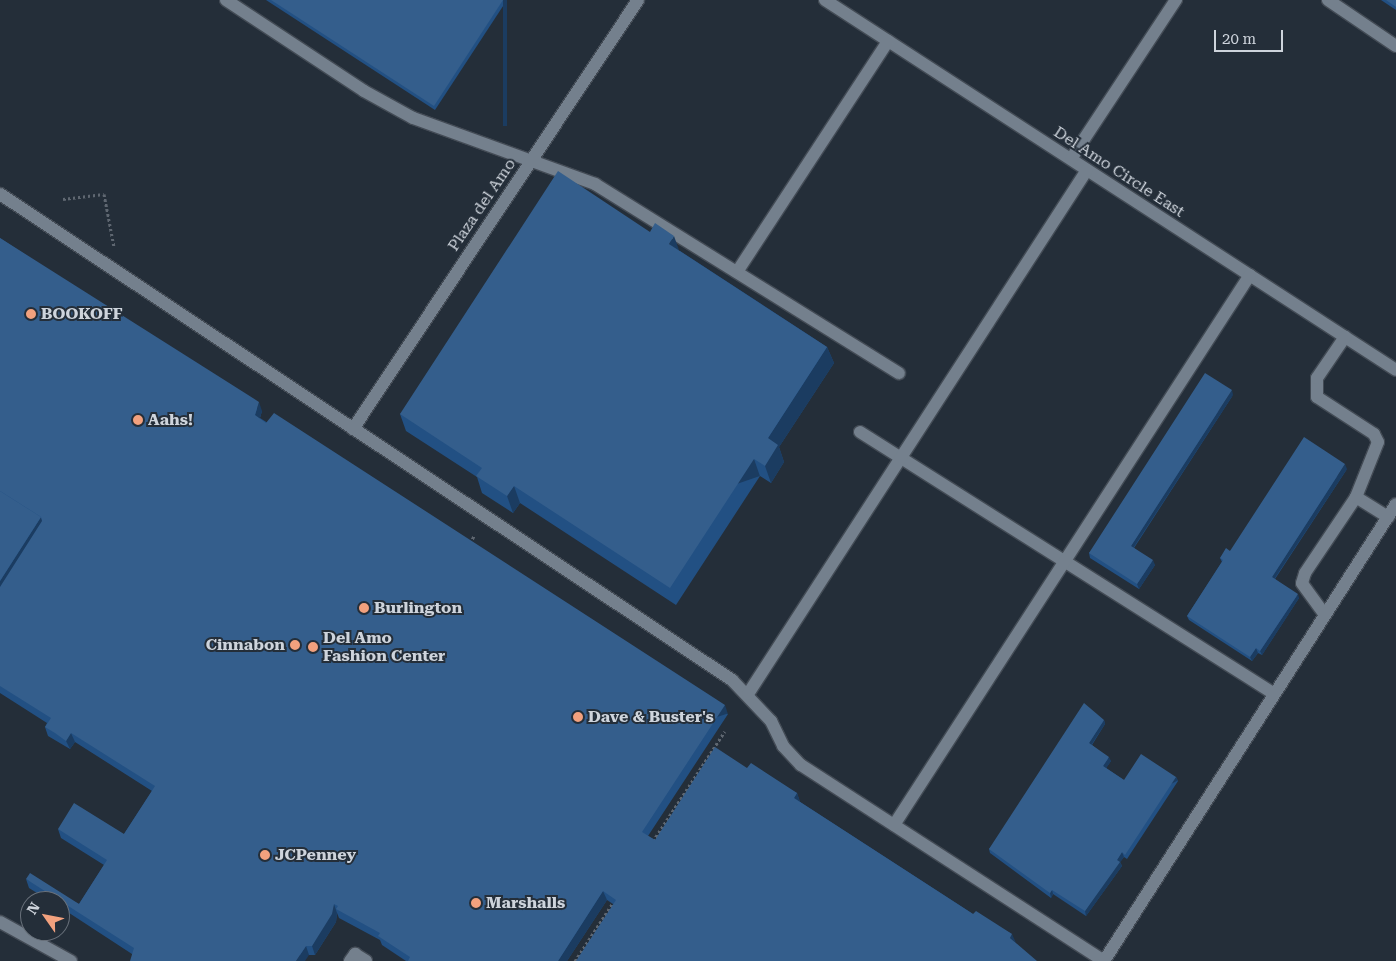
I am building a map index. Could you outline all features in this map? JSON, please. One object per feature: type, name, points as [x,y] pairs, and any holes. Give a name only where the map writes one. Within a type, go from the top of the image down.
[{"type":"street","points":[[226,0],[364,91],[413,118],[595,184],[899,373]]},
{"type":"street","name":"Plaza del Amo","points":[[353,428],[638,0]]},
{"type":"street","name":"Del Amo Circle East","points":[[826,0],[1396,370]]},
{"type":"street","points":[[1071,159],[1176,0]]},
{"type":"street","points":[[1328,0],[1396,46]]},
{"type":"street","points":[[737,272],[888,41]]},
{"type":"street","points":[[748,694],[1087,170]]},
{"type":"street","points":[[0,194],[719,672],[748,694],[771,721],[783,746],[801,765],[1104,961],[1396,504]]},
{"type":"street","points":[[894,825],[1250,275]]},
{"type":"street","points":[[1324,615],[1302,583],[1305,573],[1356,497],[1378,442],[1374,434],[1317,397],[1315,388],[1318,378],[1345,337]]},
{"type":"street","points":[[860,432],[1274,694]]},
{"type":"street","points":[[1356,497],[1388,517]]},
{"type":"street","points":[[0,922],[71,961]]},
{"type":"street","points":[[350,961],[355,954],[366,961]]},
{"type":"path","points":[[63,199],[104,194],[114,246]]},
{"type":"path","points":[[468,545],[474,536]]},
{"type":"path","points":[[651,844],[725,731]]},
{"type":"path","points":[[575,961],[612,904]]},
{"type":"building","points":[[271,0],[503,0],[434,106]]},
{"type":"building","points":[[1386,0],[1396,0],[1396,7]]},
{"type":"building","points":[[558,171],[650,232],[655,223],[674,236],[669,244],[827,347],[768,438],[778,445],[765,466],[754,459],[670,588],[514,486],[507,496],[476,476],[482,468],[400,414]]},
{"type":"building","name":"Del Amo Fashion Center","points":[[0,238],[259,402],[255,415],[266,423],[274,413],[725,705],[642,832],[655,840],[715,747],[747,768],[751,763],[797,793],[794,798],[973,914],[976,911],[1012,934],[1010,938],[1037,961],[576,961],[616,900],[603,891],[558,961],[408,961],[410,957],[378,936],[380,933],[336,909],[338,906],[334,904],[332,914],[312,946],[306,946],[296,961],[130,961],[134,948],[70,907],[70,898],[79,904],[107,860],[58,829],[74,803],[124,834],[155,786],[71,733],[66,741],[45,727],[51,718],[0,686],[0,587],[42,521],[41,517],[0,491]]},
{"type":"building","points":[[1205,373],[1232,390],[1131,546],[1153,560],[1137,584],[1089,553]]},
{"type":"building","points":[[1304,437],[1345,464],[1272,577],[1298,594],[1260,651],[1256,648],[1250,657],[1187,616],[1223,560],[1220,558],[1226,548],[1230,551]]},
{"type":"building","points":[[0,491],[41,517],[0,581]]},
{"type":"building","points":[[1084,703],[1104,720],[1089,743],[1109,757],[1103,766],[1124,780],[1141,754],[1176,777],[1125,855],[1122,852],[1117,860],[1120,862],[1085,911],[1052,890],[1050,893],[989,849]]},
{"type":"building","name":"Del Amo Fashion Center","points":[[30,873],[58,891],[45,891],[26,879]]},
{"type":"place","name":"BOOKOFF","points":[[31,314]]},
{"type":"place","name":"Aahs!","points":[[138,420]]},
{"type":"place","name":"Burlington","points":[[364,608]]},
{"type":"place","name":"Cinnabon","points":[[295,645]]},
{"type":"place","name":"Del Amo Fashion Center","points":[[313,647]]},
{"type":"place","name":"Dave & Buster's","points":[[578,717]]},
{"type":"place","name":"JCPenney","points":[[265,855]]},
{"type":"place","name":"Marshalls","points":[[476,903]]}]
